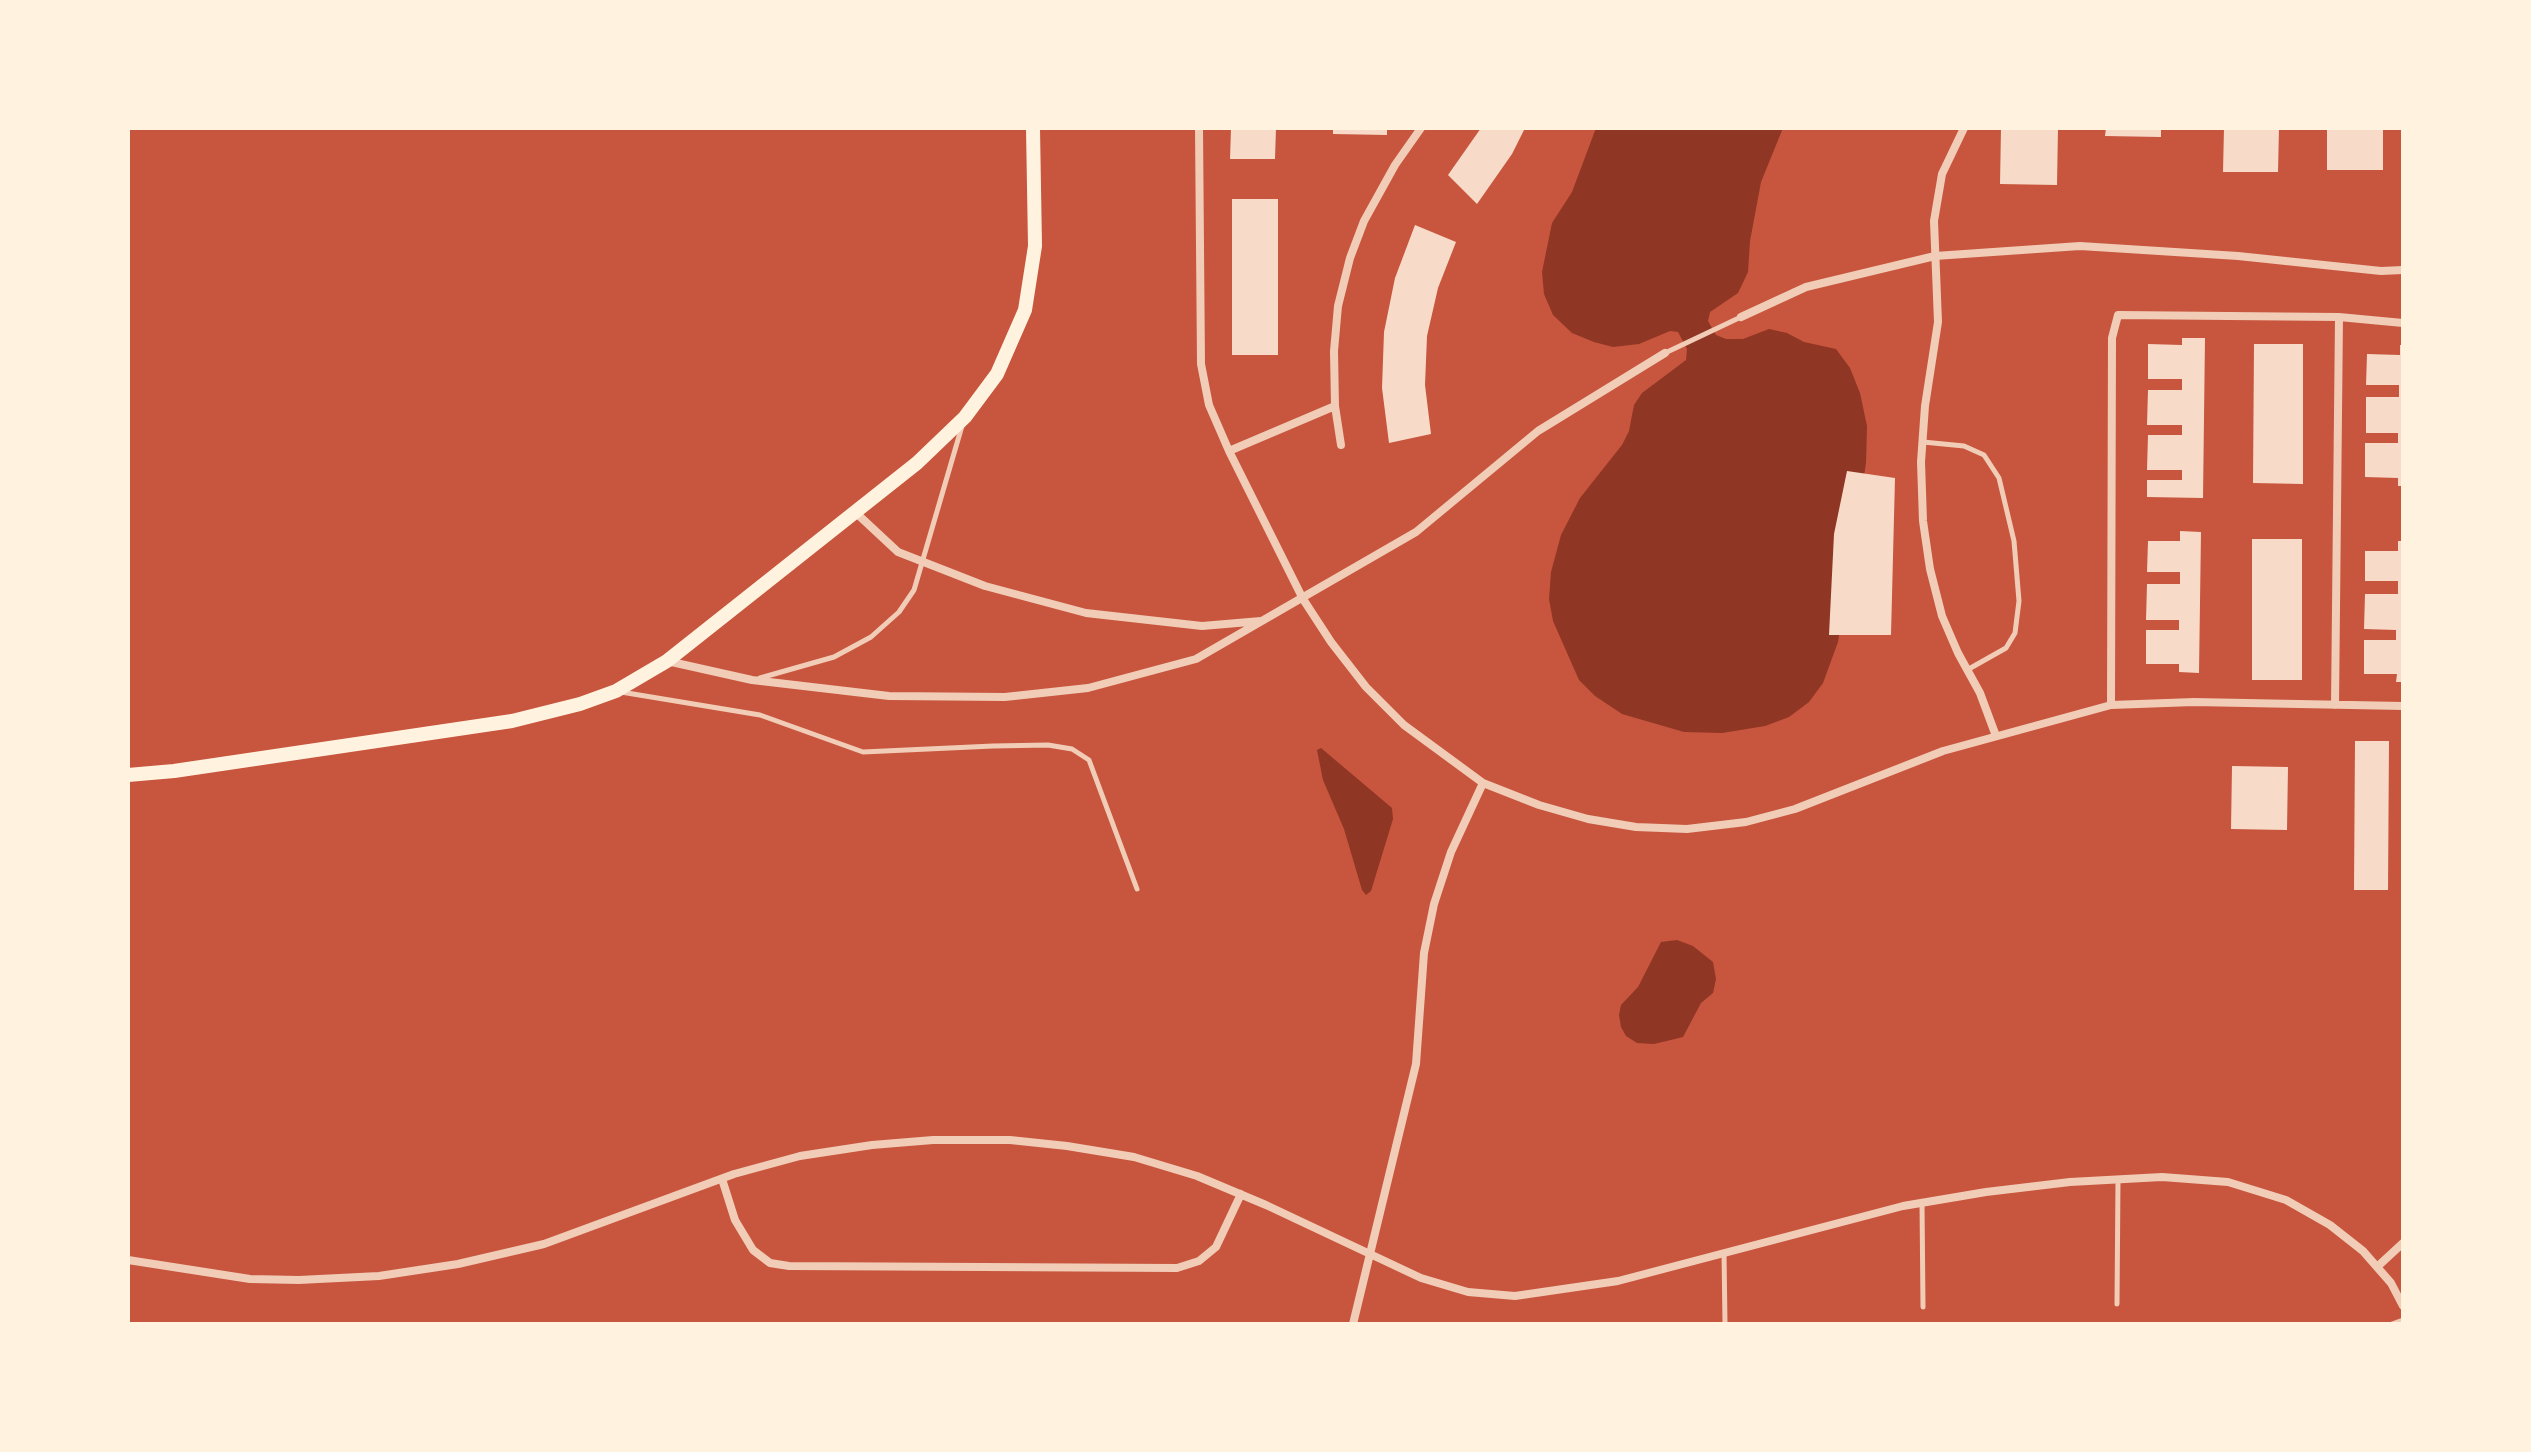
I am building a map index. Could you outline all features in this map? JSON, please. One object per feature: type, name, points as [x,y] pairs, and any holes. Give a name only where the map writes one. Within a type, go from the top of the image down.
[{"type":"main road","points":[[128,775],[174,771],[512,721],[580,704],[616,691],[667,661],[917,463],[965,417],[997,374],[1025,310],[1035,246],[1033,128]]},
{"type":"street","points":[[1199,128],[1201,364],[1209,405],[1303,599],[1331,642],[1366,687],[1404,725],[1483,783],[1539,805],[1588,819],[1636,827],[1687,829],[1746,822],[1795,809],[1943,751],[2111,705],[2194,702],[2403,706]]},
{"type":"street","points":[[1341,445],[1335,406],[1334,351],[1350,258],[1364,221],[1395,165],[1421,128]]},
{"type":"street","points":[[1964,128],[1942,174],[1934,221],[1938,322],[1925,406],[1923,521],[1930,569],[1942,616],[1980,693],[1996,736]]},
{"type":"street","points":[[1741,317],[1806,287],[1935,256],[2080,246],[2238,256],[2381,271],[2403,270]]},
{"type":"street","points":[[2111,705],[2112,338],[2118,315],[2339,317],[2403,323]]},
{"type":"street","points":[[2335,705],[2339,317]]},
{"type":"street","points":[[667,661],[752,680],[889,696],[1005,697],[1088,688],[1196,659],[1416,532],[1538,431],[1665,353]]},
{"type":"street","points":[[1229,451],[1335,406]]},
{"type":"street","points":[[854,511],[898,552],[985,586],[1086,613],[1202,626],[1266,621]]},
{"type":"street","points":[[1353,1324],[1416,1064],[1424,953],[1434,904],[1451,852],[1483,783]]},
{"type":"street","points":[[128,1260],[250,1279],[299,1280],[392,1274],[458,1264],[544,1244],[722,1179],[800,1156],[933,1140],[1010,1140],[1134,1157],[1197,1176],[1421,1278],[1468,1292],[1515,1296],[1618,1281],[1922,1203],[2014,1189],[2118,1180],[2162,1177],[2228,1182],[2286,1200],[2330,1225],[2363,1251],[2391,1283],[2403,1306]]},
{"type":"street","points":[[722,1179],[735,1220],[753,1250],[770,1263],[789,1266],[1177,1268],[1199,1261],[1216,1247],[1241,1194]]},
{"type":"street","points":[[2377,1267],[2403,1243]]},
{"type":"lane","points":[[1665,353],[1741,317]]},
{"type":"lane","points":[[752,680],[834,657],[871,637],[899,612],[914,590],[965,417]]},
{"type":"lane","points":[[1923,442],[1964,446],[1984,455],[1999,478],[2014,541],[2019,601],[2015,633],[2006,648],[1967,670]]},
{"type":"lane","points":[[616,691],[760,715],[863,752],[1048,745],[1072,749],[1089,760],[1137,889]]},
{"type":"lane","points":[[2117,1304],[2118,1180]]},
{"type":"lane","points":[[1922,1203],[1923,1307]]},
{"type":"lane","points":[[1724,1253],[1725,1324]]},
{"type":"lane","points":[[2392,1324],[2403,1320]]},
{"type":"shaded area","points":[[1596,128],[1783,128],[1761,182],[1750,241],[1748,272],[1738,293],[1710,312],[1708,321],[1716,335],[1726,339],[1743,339],[1769,329],[1787,333],[1804,342],[1836,349],[1850,368],[1860,393],[1867,426],[1866,463],[1838,642],[1823,683],[1809,702],[1789,717],[1765,726],[1722,733],[1684,732],[1622,714],[1595,696],[1579,680],[1553,621],[1549,599],[1551,572],[1561,535],[1580,498],[1622,445],[1629,431],[1634,405],[1642,393],[1686,360],[1687,349],[1678,332],[1670,331],[1639,344],[1613,347],[1594,342],[1572,333],[1553,315],[1544,294],[1542,272],[1552,223],[1572,192]]},
{"type":"shaded area","points":[[1321,748],[1392,808],[1393,819],[1371,891],[1366,895],[1344,829],[1323,780],[1317,750]]},
{"type":"shaded area","points":[[1677,940],[1693,946],[1713,962],[1716,979],[1713,993],[1701,1003],[1683,1037],[1654,1044],[1637,1043],[1626,1036],[1621,1027],[1621,1005],[1638,987],[1661,942]]},
{"type":"building","points":[[1231,128],[1276,128],[1275,159],[1230,159]]},
{"type":"building","points":[[1333,128],[1387,128],[1387,135],[1333,134]]},
{"type":"building","points":[[1481,128],[1525,128],[1512,154],[1477,204],[1448,175]]},
{"type":"building","points":[[2001,128],[2058,128],[2057,185],[2000,184]]},
{"type":"building","points":[[2106,128],[2161,128],[2161,137],[2105,136]]},
{"type":"building","points":[[2224,128],[2279,128],[2278,172],[2223,172]]},
{"type":"building","points":[[2327,128],[2383,128],[2383,170],[2327,170]]},
{"type":"building","points":[[1232,199],[1278,199],[1278,355],[1232,355]]},
{"type":"building","points":[[1415,225],[1456,242],[1438,288],[1427,336],[1425,385],[1431,434],[1389,443],[1382,388],[1384,332],[1395,278]]},
{"type":"building","points":[[2182,338],[2205,338],[2203,498],[2147,497],[2147,480],[2182,480],[2182,470],[2147,470],[2148,435],[2182,435],[2182,425],[2147,425],[2148,390],[2182,390],[2182,379],[2148,379],[2148,344],[2182,345]]},
{"type":"building","points":[[2254,344],[2303,344],[2303,484],[2253,483]]},
{"type":"building","points":[[2400,345],[2403,345],[2403,486],[2398,486],[2398,478],[2365,477],[2365,443],[2398,443],[2398,433],[2366,433],[2366,397],[2399,397],[2399,385],[2366,385],[2367,354],[2400,355]]},
{"type":"building","points":[[1847,471],[1895,478],[1891,635],[1829,635],[1834,534]]},
{"type":"building","points":[[2180,531],[2201,532],[2199,673],[2179,672],[2179,664],[2146,664],[2146,630],[2179,630],[2179,620],[2146,620],[2147,584],[2180,584],[2180,572],[2147,572],[2148,541],[2180,541]]},
{"type":"building","points":[[2252,539],[2302,539],[2302,680],[2252,680]]},
{"type":"building","points":[[2398,541],[2403,541],[2403,682],[2396,682],[2397,674],[2364,674],[2364,640],[2396,640],[2396,630],[2364,629],[2365,594],[2398,594],[2398,581],[2365,581],[2365,551],[2398,551]]},
{"type":"building","points":[[2355,741],[2389,741],[2388,890],[2354,890]]},
{"type":"building","points":[[2232,766],[2288,767],[2287,830],[2231,829]]}]
